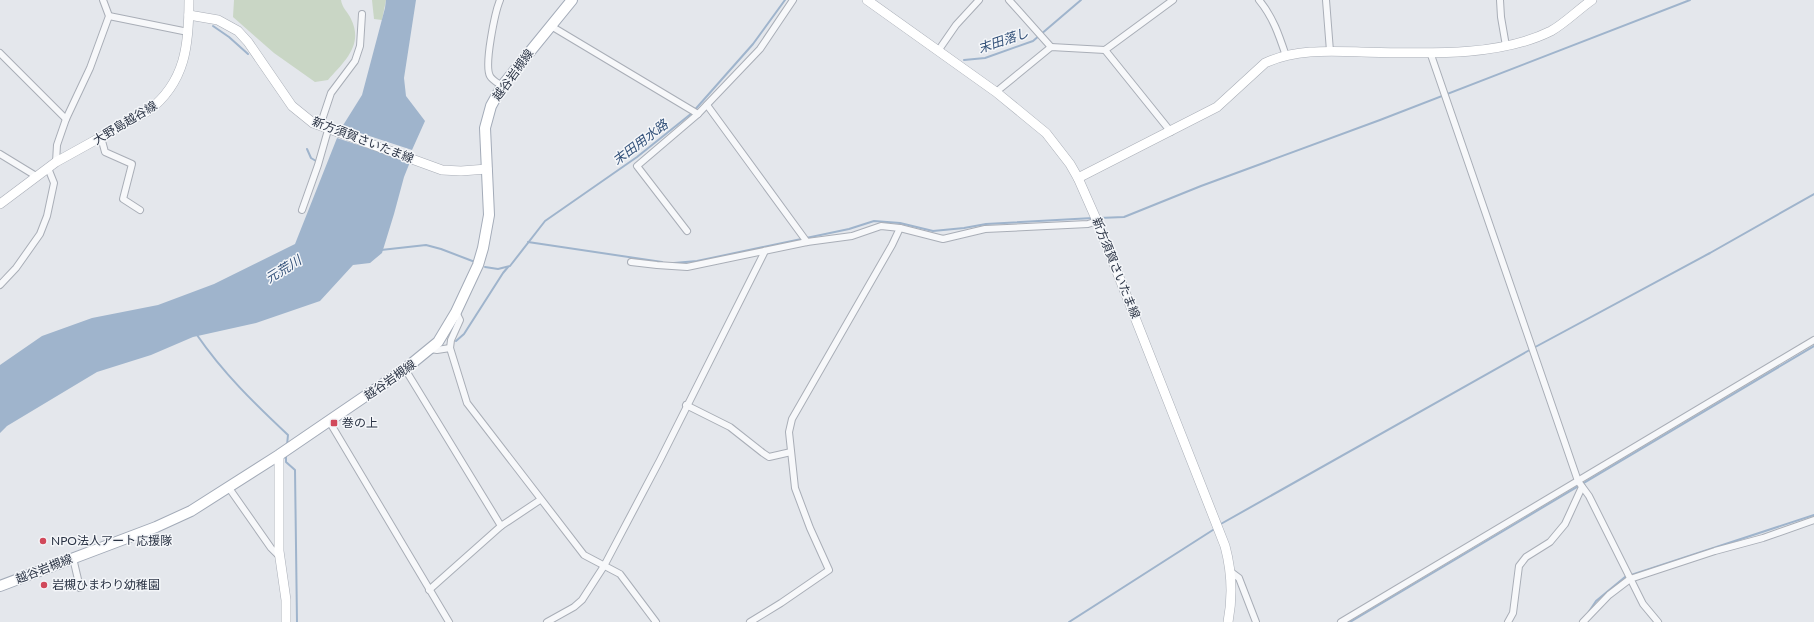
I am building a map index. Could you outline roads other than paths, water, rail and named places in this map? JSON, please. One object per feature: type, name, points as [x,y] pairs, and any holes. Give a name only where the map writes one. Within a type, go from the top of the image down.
[{"type":"main road","name":"大野島越谷線","points":[[0,204],[56,162],[102,138],[148,111],[161,101],[174,83],[182,68],[187,47],[189,0]]},
{"type":"main road","name":"越谷岩槻線","points":[[0,586],[174,520],[229,488],[279,455],[406,369],[431,349],[445,333],[456,312],[478,265],[485,243],[489,215],[485,141],[487,116],[502,86],[572,0]]},
{"type":"main road","name":"新方須賀さいたま線","points":[[867,0],[996,92],[1046,133],[1066,158],[1078,178],[1097,221],[1225,546],[1231,572],[1231,601],[1228,622]]},
{"type":"main road","points":[[1078,178],[1171,132],[1217,107],[1266,63],[1286,56],[1330,51],[1474,51],[1506,46],[1530,40],[1552,31],[1592,0]]},
{"type":"main road","name":"新方須賀さいたま線","points":[[189,15],[218,20],[238,31],[248,42],[292,106],[306,119],[327,129],[411,159],[451,171],[487,169]]},
{"type":"main road","points":[[279,455],[280,557],[286,600],[286,622]]},
{"type":"street","points":[[56,162],[57,145],[66,119],[90,68],[109,16],[103,0]]},
{"type":"street","points":[[500,0],[493,27],[489,55],[489,75],[502,86]]},
{"type":"street","points":[[688,231],[637,166],[698,114],[760,49],[793,0]]},
{"type":"street","points":[[938,51],[956,25],[979,0]]},
{"type":"street","points":[[1009,0],[1051,47]]},
{"type":"street","points":[[996,92],[1051,47],[1105,50],[1173,0]]},
{"type":"street","points":[[1259,0],[1269,13],[1276,27],[1286,56]]},
{"type":"street","points":[[1326,0],[1330,51]]},
{"type":"street","points":[[1500,0],[1501,17],[1506,46]]},
{"type":"street","points":[[302,210],[318,165],[327,129],[332,92],[355,60],[360,46],[362,14]]},
{"type":"street","points":[[109,16],[188,32]]},
{"type":"street","points":[[550,26],[698,114]]},
{"type":"street","points":[[1105,50],[1171,132]]},
{"type":"street","points":[[1430,52],[1580,484],[1589,496],[1643,604],[1658,622]]},
{"type":"street","points":[[0,53],[66,119]]},
{"type":"street","points":[[707,105],[807,242]]},
{"type":"street","points":[[102,138],[105,152],[132,164],[123,199],[140,210]]},
{"type":"street","points":[[0,154],[36,176]]},
{"type":"street","points":[[0,285],[16,268],[40,234],[47,216],[54,183],[48,168]]},
{"type":"street","points":[[631,262],[687,267],[807,242],[852,236],[881,226],[900,228],[943,238],[967,235],[985,229],[1088,224],[1097,221]]},
{"type":"street","points":[[750,622],[829,570],[810,528],[796,488],[789,432],[792,419],[892,245],[900,228]]},
{"type":"street","points":[[547,622],[582,600],[604,566],[660,460],[686,405],[765,251]]},
{"type":"street","points":[[456,312],[460,320],[450,348],[467,403],[540,500],[584,555],[620,574],[656,622]]},
{"type":"street","points":[[1341,622],[1580,484],[1814,340]]},
{"type":"street","points":[[431,349],[438,350],[450,348]]},
{"type":"street","points":[[406,369],[502,526]]},
{"type":"street","points":[[686,405],[730,427],[769,457],[791,452]]},
{"type":"street","points":[[329,421],[447,620],[439,622]]},
{"type":"street","points":[[1508,622],[1513,614],[1519,566],[1526,557],[1550,542],[1565,524],[1580,484]]},
{"type":"street","points":[[229,488],[271,548],[280,557]]},
{"type":"street","points":[[429,590],[502,526],[540,500]]},
{"type":"street","points":[[1583,622],[1609,595],[1630,579],[1715,550],[1763,538],[1814,520]]},
{"type":"street","points":[[73,558],[80,588]]},
{"type":"street","points":[[1231,572],[1239,578],[1256,622]]},
{"type":"water","points":[[386,0],[416,0],[404,78],[406,96],[425,121],[412,150],[342,127],[362,95]]},
{"type":"water","name":"元荒川","points":[[337,138],[410,162],[404,177],[382,253],[370,263],[353,265],[320,301],[256,323],[193,337],[151,355],[97,372],[7,426],[0,433],[0,365],[42,336],[92,318],[158,305],[214,284],[295,244]]},
{"type":"waterway","name":"末田用水路","points":[[485,267],[498,269],[510,266],[545,221],[637,157],[692,113],[753,44],[785,0]]},
{"type":"waterway","name":"末田落し","points":[[964,60],[985,58],[1033,41],[1081,0]]},
{"type":"waterway","points":[[1099,218],[1124,217],[1201,186],[1380,120],[1690,0]]},
{"type":"waterway","points":[[213,26],[229,37],[248,54]]},
{"type":"waterway","points":[[307,149],[311,158],[316,161]]},
{"type":"waterway","points":[[1219,525],[1526,352],[1710,253],[1814,194]]},
{"type":"waterway","points":[[674,263],[697,261],[849,229],[874,221],[900,223],[933,231],[986,224],[1093,218]]},
{"type":"waterway","points":[[528,242],[662,262]]},
{"type":"waterway","points":[[381,250],[426,245],[475,262]]},
{"type":"waterway","points":[[456,341],[464,334],[508,267]]},
{"type":"waterway","points":[[197,335],[229,375],[288,435],[287,445]]},
{"type":"waterway","points":[[1350,622],[1814,346]]},
{"type":"waterway","points":[[286,455],[286,462],[295,470],[297,622]]},
{"type":"waterway","points":[[1588,613],[1596,601],[1625,577],[1814,515]]},
{"type":"waterway","points":[[1069,622],[1216,528]]},
{"type":"place","name":"巻の上","points":[[334,423]]},
{"type":"place","name":"NPO法人アート応援隊","points":[[43,541]]},
{"type":"place","name":"岩槻ひまわり幼稚園","points":[[44,585]]}]
